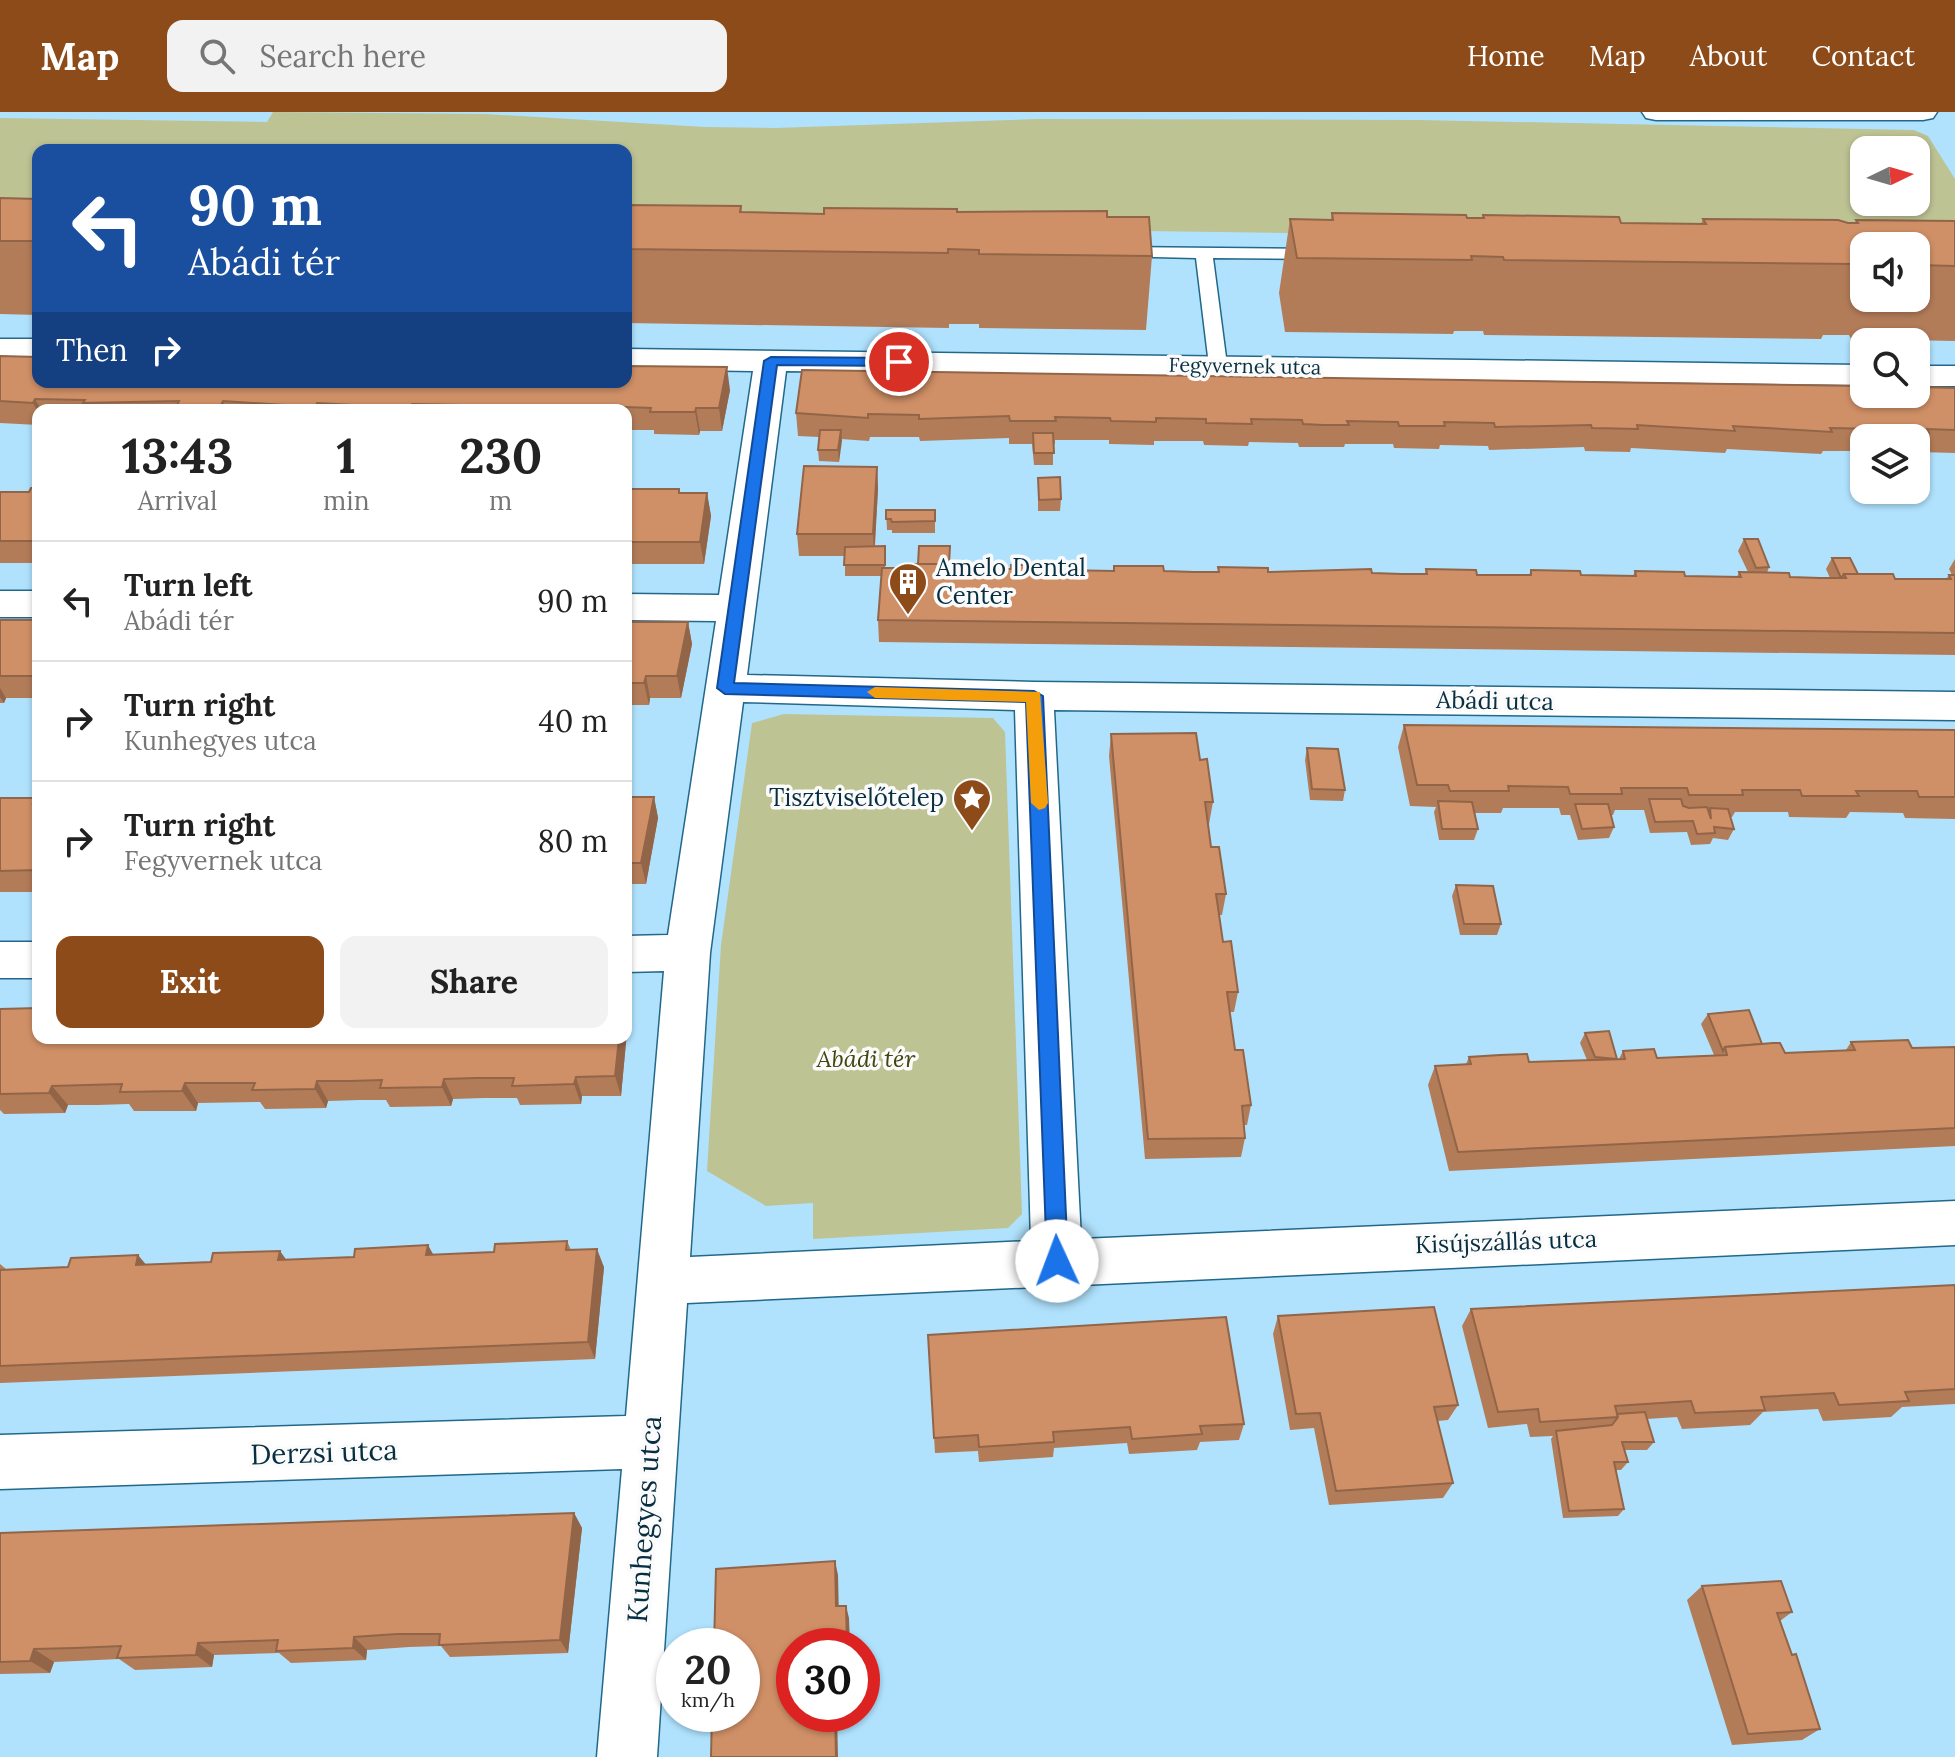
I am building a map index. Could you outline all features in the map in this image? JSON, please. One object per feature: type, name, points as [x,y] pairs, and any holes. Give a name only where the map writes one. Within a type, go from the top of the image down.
[{"type":"street","points":[[1656,112],[1923,112]]},
{"type":"street","points":[[0,349],[32,349]]},
{"type":"street","name":"Fegyvernek utca","points":[[632,359],[1850,375]]},
{"type":"street","points":[[725,688],[1034,696],[1057,1261],[663,1281],[688,953],[725,688],[737,608],[771,361]]},
{"type":"street","points":[[1930,376],[1955,376]]},
{"type":"street","points":[[0,604],[32,604]]},
{"type":"street","points":[[632,607],[737,608]]},
{"type":"street","name":"Abádi utca","points":[[1034,696],[1955,706]]},
{"type":"street","points":[[632,954],[688,953]]},
{"type":"street","points":[[0,960],[32,960]]},
{"type":"street","name":"Kisújszállás utca","points":[[1057,1261],[1955,1223]]},
{"type":"street","name":"Kunhegyes utca","points":[[627,1757],[663,1281]]},
{"type":"street","name":"Derzsi utca","points":[[0,1462],[649,1442]]},
{"type":"lane","points":[[1099,252],[1337,255]]},
{"type":"lane","points":[[1204,253],[1218,365]]},
{"type":"green space","points":[[273,112],[485,114],[775,128],[1037,119],[1419,120],[1914,130],[1928,136],[1850,136],[1850,216],[1930,216],[1930,139],[1955,179],[1955,242],[1930,242],[1930,232],[1850,232],[1850,241],[632,224],[632,144],[32,144],[32,218],[0,218],[0,118],[267,122]]},
{"type":"green space","name":"Abádi tér","points":[[784,714],[993,718],[1005,732],[1022,1214],[1008,1228],[813,1239],[813,1203],[766,1206],[707,1171],[721,945],[752,723]]},
{"type":"building","points":[[0,198],[32,199],[32,241],[0,241]]},
{"type":"building","points":[[632,205],[741,206],[740,212],[824,214],[824,208],[957,209],[957,212],[1107,211],[1107,217],[1149,217],[1152,256],[979,254],[979,250],[948,249],[948,253],[632,249]]},
{"type":"building","points":[[1332,213],[1466,215],[1467,218],[1484,218],[1483,215],[1619,217],[1621,223],[1706,224],[1703,219],[1838,220],[1848,223],[1858,223],[1856,220],[1955,221],[1955,266],[1930,265],[1930,232],[1850,232],[1850,264],[1504,260],[1503,257],[1471,256],[1472,260],[1297,258],[1290,219],[1333,220]]},
{"type":"building","points":[[0,356],[32,357],[32,388],[632,388],[632,366],[727,367],[719,408],[696,408],[695,412],[650,412],[651,408],[632,407],[632,404],[0,401]]},
{"type":"building","points":[[802,370],[1850,386],[1850,408],[1930,408],[1930,387],[1955,388],[1955,430],[1930,429],[1930,424],[1850,424],[1850,428],[1830,428],[1832,432],[1733,426],[1735,431],[1637,425],[1638,429],[1592,428],[1591,425],[1495,427],[1494,423],[1444,422],[1445,426],[1347,421],[1349,425],[1323,425],[1303,424],[1302,420],[1251,419],[1252,424],[1206,423],[1206,419],[1156,418],[1156,422],[1055,417],[1056,421],[1010,421],[1009,416],[919,419],[919,415],[868,414],[868,418],[796,413]]},
{"type":"building","points":[[820,430],[841,430],[838,450],[818,450]]},
{"type":"building","points":[[1033,433],[1053,433],[1054,453],[1034,453]]},
{"type":"building","points":[[804,466],[877,467],[873,534],[797,534]]},
{"type":"building","points":[[1060,477],[1061,499],[1039,500],[1038,478]]},
{"type":"building","points":[[32,488],[32,541],[0,541],[0,492],[29,492]]},
{"type":"building","points":[[632,489],[679,489],[679,493],[707,493],[700,542],[632,542]]},
{"type":"building","points":[[886,510],[935,510],[935,521],[892,522],[886,519]]},
{"type":"building","points":[[1744,539],[1758,539],[1769,567],[1756,568]]},
{"type":"building","points":[[885,546],[885,565],[844,565],[845,547]]},
{"type":"building","points":[[919,546],[950,546],[949,564],[918,564]]},
{"type":"building","points":[[1832,558],[1850,558],[1858,574],[1844,574],[1841,578]]},
{"type":"building","points":[[907,564],[956,564],[956,569],[1060,565],[1060,570],[1114,571],[1114,566],[1163,566],[1164,571],[1194,572],[1219,572],[1218,567],[1268,568],[1268,572],[1371,569],[1372,573],[1427,574],[1426,569],[1476,570],[1477,575],[1531,575],[1531,570],[1636,576],[1635,571],[1741,577],[1739,572],[1789,573],[1790,577],[1820,578],[1846,578],[1844,574],[1893,574],[1895,579],[1951,579],[1949,575],[1955,575],[1955,633],[878,620],[882,568],[907,568]]},
{"type":"building","points":[[0,620],[32,620],[32,676],[0,676]]},
{"type":"building","points":[[632,622],[688,622],[677,676],[646,676],[644,683],[632,683]]},
{"type":"building","points":[[1404,725],[1955,730],[1955,797],[1919,797],[1917,791],[1856,791],[1859,796],[1802,796],[1800,790],[1742,790],[1743,795],[1689,795],[1687,788],[1621,788],[1622,794],[1570,794],[1568,787],[1508,786],[1509,791],[1450,791],[1448,785],[1417,785]]},
{"type":"building","points":[[1196,733],[1200,760],[1207,759],[1213,802],[1205,802],[1211,847],[1219,847],[1226,894],[1216,894],[1223,942],[1231,941],[1238,992],[1227,992],[1235,1050],[1243,1050],[1251,1105],[1242,1106],[1245,1138],[1148,1139],[1111,734]]},
{"type":"building","points":[[1307,748],[1338,749],[1345,790],[1312,789]]},
{"type":"building","points":[[632,797],[654,797],[641,863],[632,863]]},
{"type":"building","points":[[0,798],[32,798],[32,870],[0,871]]},
{"type":"building","points":[[1649,799],[1681,799],[1683,806],[1689,808],[1707,807],[1711,819],[1710,808],[1728,809],[1734,829],[1714,827],[1715,833],[1697,834],[1693,821],[1655,822]]},
{"type":"building","points":[[1438,801],[1472,802],[1478,829],[1442,829]]},
{"type":"building","points":[[1575,804],[1608,804],[1614,827],[1582,829]]},
{"type":"building","points":[[1456,885],[1493,886],[1501,924],[1464,924]]},
{"type":"building","points":[[32,1008],[32,1044],[618,1044],[615,1076],[576,1077],[574,1084],[512,1086],[514,1078],[476,1078],[444,1079],[442,1087],[380,1088],[382,1080],[317,1081],[315,1089],[252,1090],[255,1083],[185,1083],[182,1091],[120,1092],[122,1084],[52,1086],[49,1093],[0,1094],[0,1009]]},
{"type":"building","points":[[1749,1010],[1762,1044],[1725,1047],[1723,1051],[1708,1014]]},
{"type":"building","points":[[1609,1031],[1617,1059],[1595,1057],[1585,1033]]},
{"type":"building","points":[[1908,1040],[1912,1048],[1955,1047],[1955,1128],[1458,1152],[1435,1066],[1471,1064],[1469,1057],[1500,1055],[1527,1054],[1529,1062],[1625,1059],[1623,1051],[1654,1049],[1657,1058],[1727,1055],[1725,1047],[1773,1043],[1780,1043],[1785,1053],[1855,1050],[1851,1042]]},
{"type":"building","points":[[567,1241],[566,1250],[597,1249],[588,1342],[0,1366],[0,1270],[68,1267],[71,1258],[138,1255],[136,1265],[211,1262],[213,1253],[280,1251],[278,1260],[354,1257],[355,1249],[428,1245],[426,1255],[494,1252],[495,1244]]},
{"type":"building","points":[[1955,1285],[1955,1389],[1905,1392],[1909,1401],[1839,1405],[1834,1393],[1761,1397],[1765,1410],[1695,1413],[1691,1401],[1615,1406],[1618,1417],[1540,1422],[1538,1409],[1498,1412],[1471,1309]]},
{"type":"building","points":[[1434,1307],[1458,1405],[1434,1407],[1453,1483],[1336,1491],[1320,1413],[1296,1414],[1278,1316]]},
{"type":"building","points":[[1226,1317],[1244,1424],[1200,1426],[1202,1434],[1132,1439],[1130,1427],[1053,1432],[1054,1442],[979,1447],[978,1435],[934,1438],[928,1335]]},
{"type":"building","points":[[1645,1412],[1654,1442],[1622,1442],[1628,1462],[1614,1462],[1624,1509],[1569,1511],[1556,1431],[1612,1425],[1617,1414]]},
{"type":"building","points":[[574,1513],[560,1640],[439,1645],[440,1634],[397,1634],[354,1637],[353,1648],[276,1651],[278,1640],[198,1643],[196,1655],[117,1658],[121,1646],[34,1649],[30,1661],[0,1662],[0,1533]]},
{"type":"building","points":[[835,1561],[836,1606],[846,1606],[847,1628],[776,1628],[776,1732],[835,1732],[836,1757],[711,1757],[712,1732],[760,1732],[760,1628],[714,1628],[716,1569]]},
{"type":"building","points":[[1781,1581],[1792,1612],[1777,1613],[1792,1655],[1796,1654],[1820,1729],[1748,1734],[1702,1586]]},
{"type":"slow traffic","points":[[875,692],[1034,696],[1039,803]]},
{"type":"place","name":"Amelo Dental Center","points":[[908,616]]},
{"type":"place","name":"Tisztviselőtelep","points":[[972,832]]},
{"type":"route","points":[[899,362],[771,361],[725,688],[1034,696],[1057,1261]]}]
